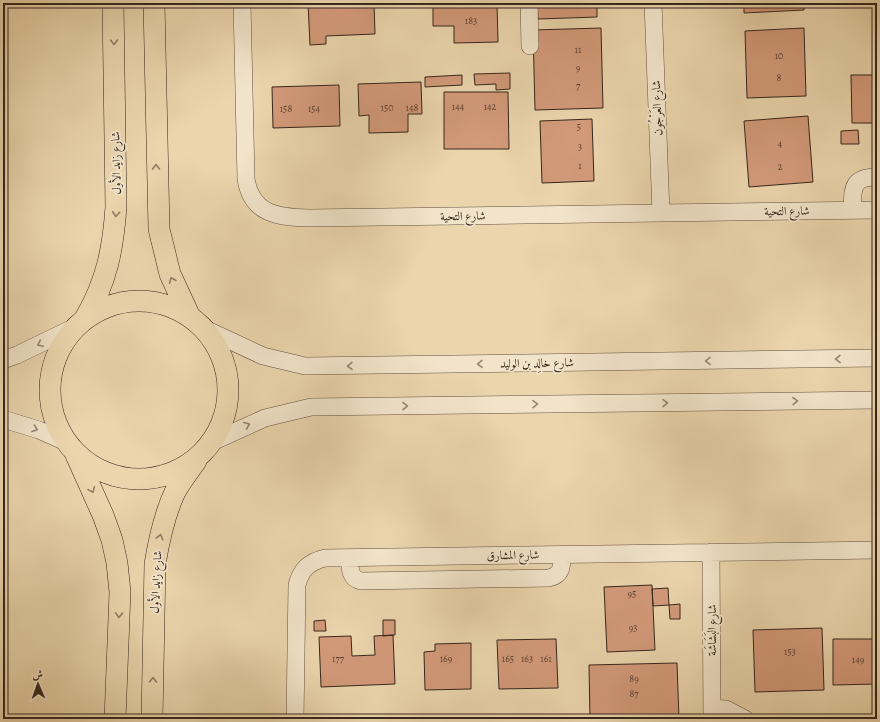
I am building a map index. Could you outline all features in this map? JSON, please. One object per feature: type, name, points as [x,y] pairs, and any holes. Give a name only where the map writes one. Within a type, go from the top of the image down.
[{"type":"main road","name":"شارع زايد الأول","points":[[80,322],[103,283],[112,251],[115,226],[113,3]]},
{"type":"main road","points":[[154,3],[159,229],[170,274],[189,315]]},
{"type":"main road","points":[[115,719],[120,592],[117,563],[112,540],[103,515],[71,448],[56,424],[50,404],[49,383],[53,362],[62,343],[80,322],[105,307],[133,301],[148,300],[169,305],[189,315]]},
{"type":"main road","name":"شارع زايد الأول","points":[[152,719],[155,564],[159,540],[166,516],[176,492],[222,424],[228,404],[229,384],[225,364],[217,345],[205,329],[189,315]]},
{"type":"main road","points":[[71,448],[101,471],[115,476],[138,480],[160,477],[182,469],[206,449]]},
{"type":"street","name":"شارع التحية","points":[[242,3],[246,180],[251,198],[258,206],[267,212],[281,216],[309,218],[877,210]]},
{"type":"street","points":[[530,3],[530,46]]},
{"type":"street","name":"شارع العَرْجُون","points":[[653,3],[660,213]]},
{"type":"street","points":[[852,210],[853,190],[856,182],[864,178],[877,177]]},
{"type":"street","points":[[3,360],[24,352],[80,322]]},
{"type":"street","name":"شارع خالِد بن الوليد","points":[[205,329],[262,356],[305,366],[877,358]]},
{"type":"street","points":[[206,449],[265,418],[311,407],[877,400]]},
{"type":"street","points":[[3,419],[38,430],[71,448]]},
{"type":"street","name":"شارع المشارق","points":[[295,719],[297,585],[299,575],[305,567],[314,561],[325,558],[877,550]]},
{"type":"street","name":"شارع البَشَاشَة","points":[[711,552],[712,714],[726,709],[745,719]]},
{"type":"street","points":[[350,558],[350,573],[353,577],[361,581],[554,577],[558,575],[562,567],[562,555]]},
{"type":"building","points":[[308,3],[374,3],[375,34],[326,36],[326,44],[310,45]]},
{"type":"building","points":[[433,3],[497,3],[498,42],[454,43],[454,26],[433,26]]},
{"type":"building","points":[[537,3],[597,3],[597,17],[538,19]]},
{"type":"building","points":[[744,3],[804,3],[804,10],[744,13]]},
{"type":"building","points":[[601,28],[603,108],[535,110],[533,30]]},
{"type":"building","points":[[804,28],[806,96],[747,98],[745,31]]},
{"type":"building","points":[[510,73],[510,89],[496,90],[496,84],[475,85],[474,74]]},
{"type":"building","points":[[462,75],[462,85],[425,87],[425,77]]},
{"type":"building","points":[[851,75],[877,75],[877,123],[852,123]]},
{"type":"building","points":[[421,82],[422,114],[408,114],[408,132],[369,133],[369,115],[359,116],[358,84]]},
{"type":"building","points":[[339,85],[340,126],[273,128],[272,87]]},
{"type":"building","points":[[444,92],[508,92],[509,149],[444,149]]},
{"type":"building","points":[[808,116],[813,182],[749,187],[744,121]]},
{"type":"building","points":[[592,119],[594,181],[542,183],[540,121]]},
{"type":"building","points":[[858,130],[859,144],[841,144],[841,131]]},
{"type":"building","points":[[652,585],[655,650],[607,652],[604,587]]},
{"type":"building","points":[[668,588],[669,605],[653,606],[652,589]]},
{"type":"building","points":[[680,604],[680,619],[670,619],[669,605]]},
{"type":"building","points":[[325,620],[326,631],[314,631],[314,621]]},
{"type":"building","points":[[383,620],[395,620],[395,635],[383,636]]},
{"type":"building","points":[[822,628],[824,690],[755,692],[753,630]]},
{"type":"building","points":[[393,635],[395,684],[321,687],[319,637],[351,636],[352,656],[375,655],[374,636]]},
{"type":"building","points":[[556,639],[558,688],[499,689],[497,640]]},
{"type":"building","points":[[833,639],[877,639],[877,684],[833,685]]},
{"type":"building","points":[[471,643],[471,689],[425,690],[424,652],[435,651],[435,644]]},
{"type":"building","points":[[677,663],[679,719],[590,719],[589,665]]},
{"type":"building","points":[[526,717],[526,719],[493,719],[493,718]]}]
